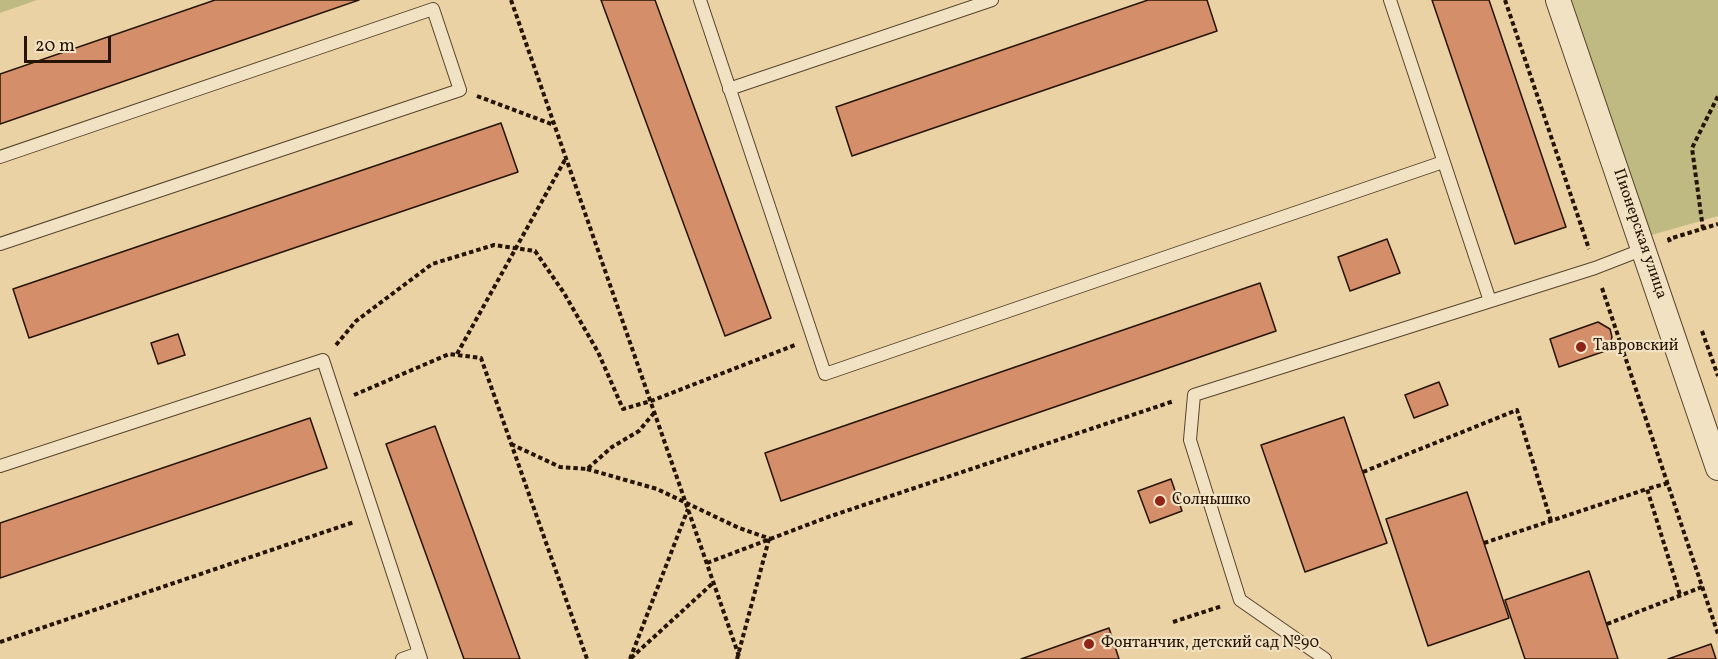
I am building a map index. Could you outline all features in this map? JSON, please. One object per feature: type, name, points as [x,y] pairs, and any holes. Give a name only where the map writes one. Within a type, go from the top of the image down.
[{"type":"street","name":"Пионерская улица","points":[[1558,0],[1716,455]]},
{"type":"lane","points":[[700,0],[825,374],[1443,162]]},
{"type":"lane","points":[[729,89],[992,0]]},
{"type":"lane","points":[[1390,0],[1490,301]]},
{"type":"lane","points":[[0,157],[433,9],[460,90],[0,244]]},
{"type":"lane","points":[[1326,659],[1240,600],[1190,440],[1194,395],[1595,268],[1644,249]]},
{"type":"lane","points":[[0,466],[323,360],[420,656],[402,659]]},
{"type":"path","points":[[511,0],[739,659]]},
{"type":"path","points":[[1505,0],[1718,634]]},
{"type":"path","points":[[460,90],[555,126]]},
{"type":"path","points":[[1703,229],[1692,148],[1718,96]]},
{"type":"path","points":[[457,354],[566,158]]},
{"type":"path","points":[[1673,250],[1670,239],[1718,224]]},
{"type":"path","points":[[323,360],[356,321],[432,264],[494,245],[535,250],[564,293],[598,352],[623,409],[651,401],[813,338]]},
{"type":"path","points":[[1699,323],[1718,376]]},
{"type":"path","points":[[336,401],[449,354],[481,358],[586,659]]},
{"type":"path","points":[[707,563],[770,539],[1194,395]]},
{"type":"path","points":[[1363,472],[1517,410],[1551,521]]},
{"type":"path","points":[[587,469],[612,447],[639,431],[655,413]]},
{"type":"path","points":[[511,444],[560,467],[587,469],[657,489],[739,528],[770,539]]},
{"type":"path","points":[[1484,543],[1668,483]]},
{"type":"path","points":[[1647,489],[1680,595]]},
{"type":"path","points":[[630,659],[688,509]]},
{"type":"path","points":[[0,642],[374,515]]},
{"type":"path","points":[[738,652],[770,539]]},
{"type":"path","points":[[630,659],[714,582]]},
{"type":"path","points":[[1607,624],[1702,587]]},
{"type":"path","points":[[1173,622],[1240,600]]},
{"type":"shaded area","points":[[0,0],[37,0],[0,13]]},
{"type":"shaded area","points":[[1567,0],[1718,0],[1718,216],[1648,236]]},
{"type":"building","points":[[215,0],[359,0],[0,124],[0,74]]},
{"type":"building","points":[[601,0],[655,0],[771,318],[725,336]]},
{"type":"building","points":[[1148,0],[1207,0],[1217,31],[852,156],[836,107]]},
{"type":"building","points":[[1432,0],[1489,0],[1566,227],[1515,244]]},
{"type":"building","points":[[501,123],[518,172],[29,338],[13,289]]},
{"type":"building","points":[[1387,239],[1400,273],[1350,291],[1338,257]]},
{"type":"building","points":[[1260,283],[1276,331],[781,501],[765,453]]},
{"type":"building","name":"Тавровский","points":[[1598,322],[1610,329],[1612,337],[1608,350],[1559,367],[1550,339]]},
{"type":"building","points":[[178,334],[185,355],[158,364],[151,343]]},
{"type":"building","points":[[1439,382],[1448,405],[1414,418],[1405,395]]},
{"type":"building","points":[[1344,417],[1387,543],[1305,572],[1261,445]]},
{"type":"building","points":[[310,418],[327,468],[0,578],[0,523]]},
{"type":"building","points":[[435,426],[520,659],[464,659],[386,444]]},
{"type":"building","name":"Солнышко","points":[[1171,479],[1182,511],[1150,523],[1138,491]]},
{"type":"building","points":[[1467,492],[1509,618],[1428,646],[1386,519]]},
{"type":"building","points":[[1589,571],[1618,659],[1525,659],[1505,600]]},
{"type":"building","name":"Фонтанчик, детский сад №90","points":[[1109,628],[1119,659],[1021,659]]},
{"type":"building","points":[[1711,644],[1716,659],[1668,659]]},
{"type":"place","name":"Тавровский","points":[[1581,347]]},
{"type":"place","name":"Солнышко","points":[[1160,501]]},
{"type":"place","name":"Фонтанчик, детский сад №90","points":[[1089,644]]}]
